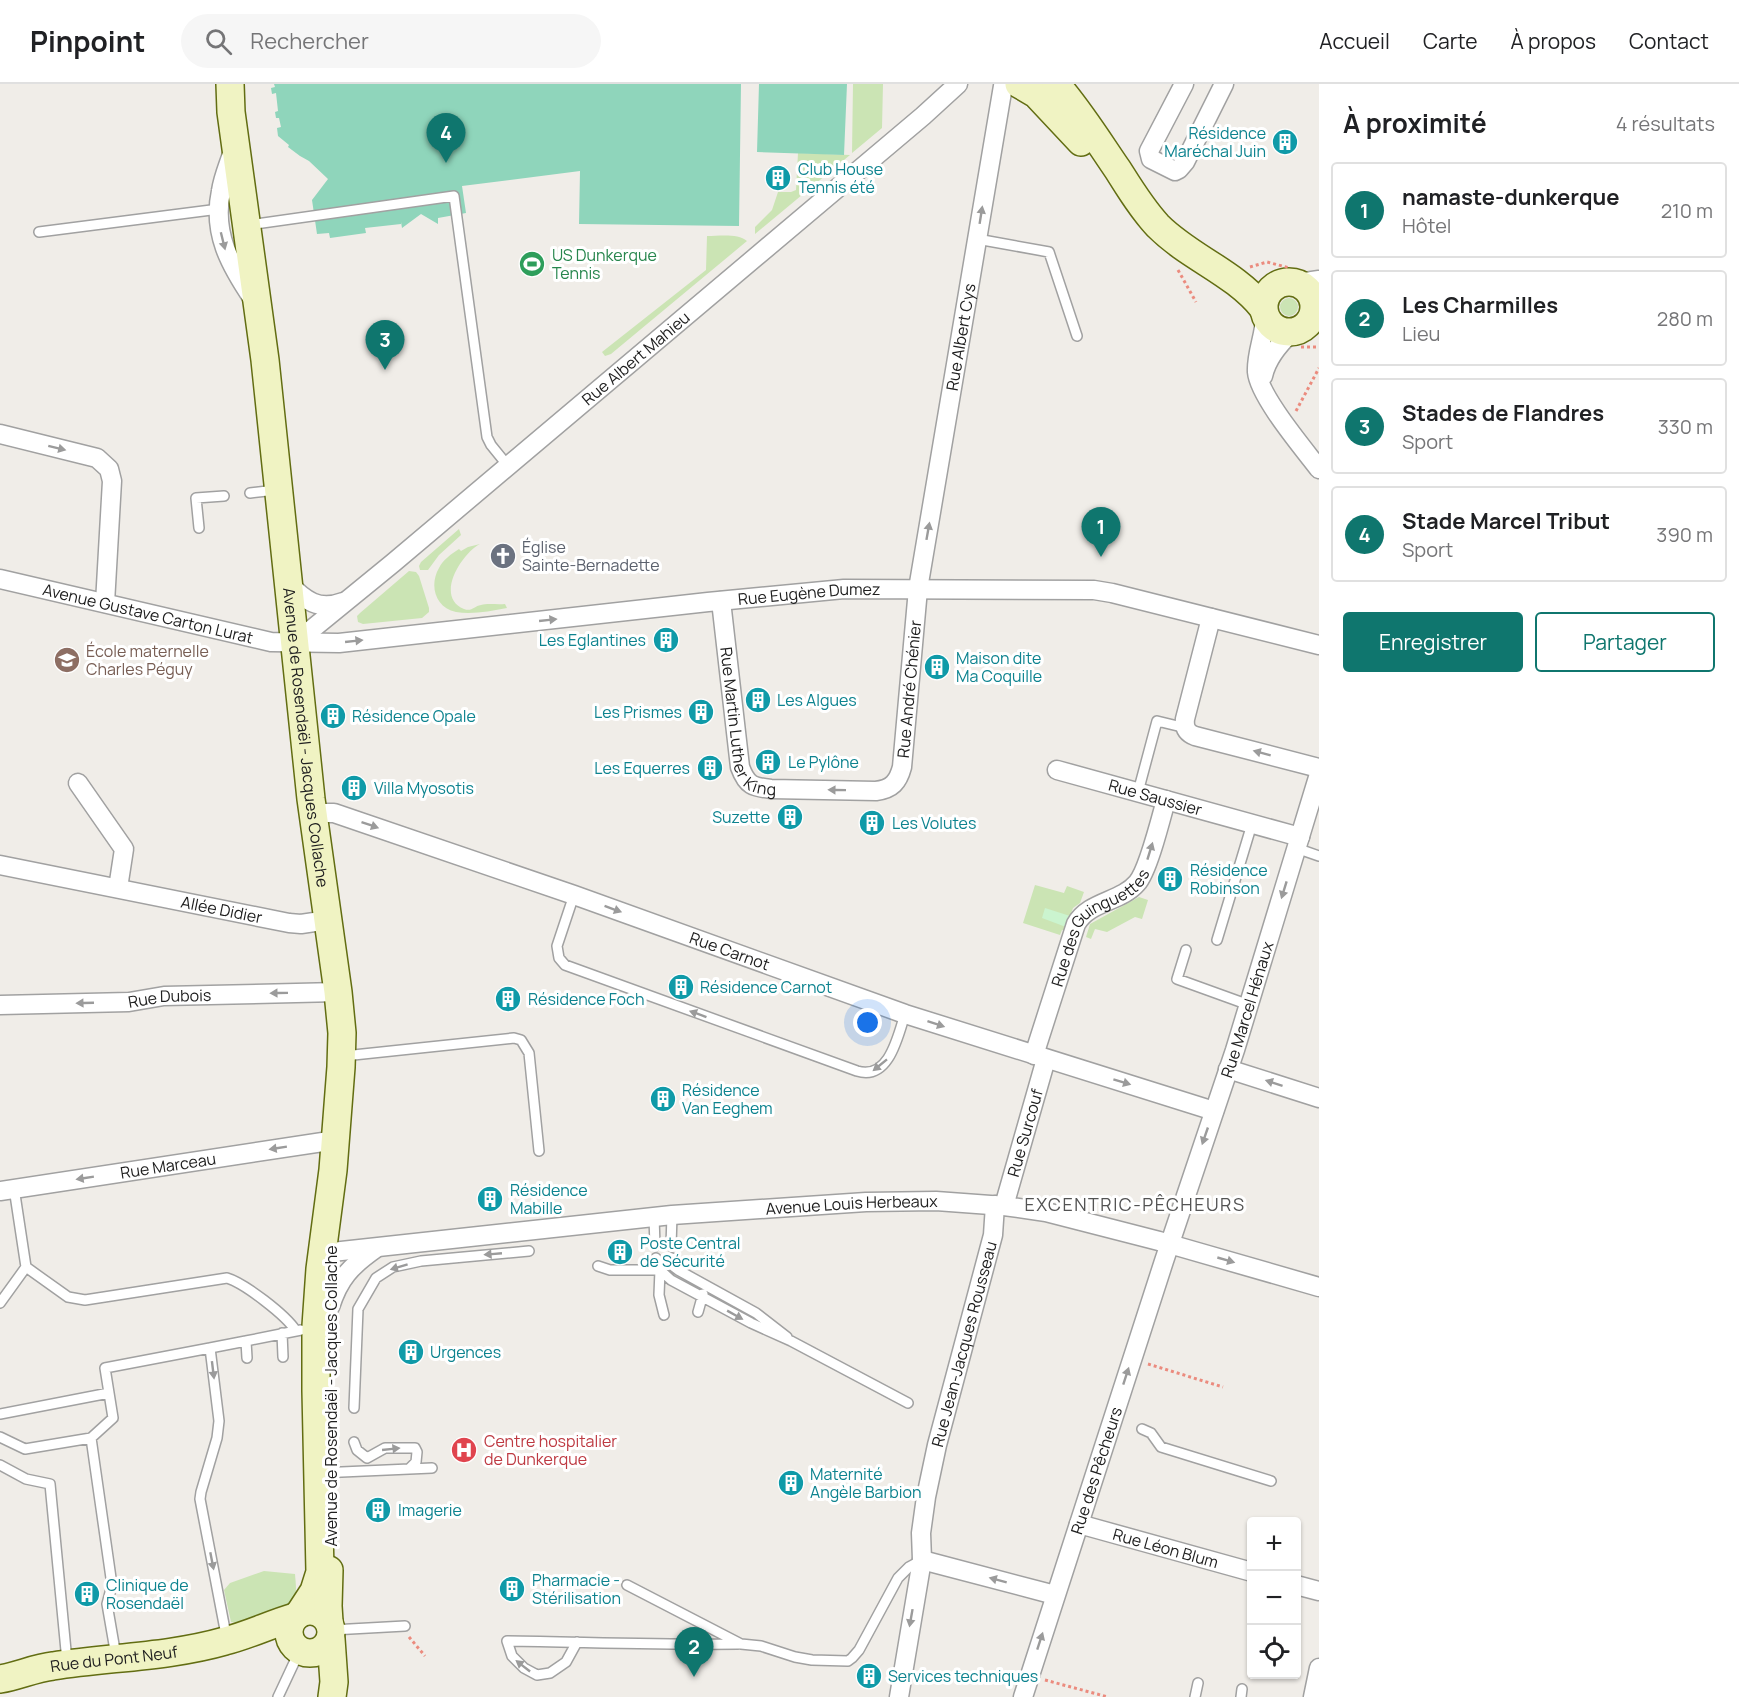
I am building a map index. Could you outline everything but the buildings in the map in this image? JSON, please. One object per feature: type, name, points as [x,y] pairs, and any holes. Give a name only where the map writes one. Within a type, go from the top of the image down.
[{"type":"street","name":"Avenue de Rosendaël - Jacques Collache","points":[[225,84],[236,143],[258,306],[313,813],[341,1026],[342,1057],[327,1253],[316,1322],[324,1473],[319,1576],[311,1595],[297,1616]]},
{"type":"street","name":"Avenue de Rosendaël - Jacques Collache","points":[[230,84],[231,112]]},
{"type":"street","name":"Rue Albert Mahieu","points":[[923,116],[972,84]]},
{"type":"street","points":[[1056,84],[1099,142],[1140,204]]},
{"type":"street","points":[[1184,84],[1149,151],[1150,158],[1172,171],[1177,171],[1185,162],[1224,84]]},
{"type":"street","points":[[1009,85],[1036,94],[1165,232],[1252,295],[1270,324],[1283,332],[1308,305]]},
{"type":"street","name":"Rue Albert Cys","points":[[918,589],[977,239],[1009,85]]},
{"type":"street","name":"Rue Albert Mahieu","points":[[295,643],[923,116],[952,87]]},
{"type":"street","name":"Avenue de Rosendaël - Jacques Collache","points":[[236,143],[220,192],[220,227],[227,256],[236,274],[258,306]]},
{"type":"street","points":[[1209,263],[1257,279],[1308,305]]},
{"type":"street","points":[[1308,305],[1267,293],[1264,312],[1265,328],[1257,368],[1258,378],[1267,398],[1319,469]]},
{"type":"street","points":[[1262,387],[1263,374],[1268,362],[1308,305]]},
{"type":"street","points":[[0,434],[90,456],[102,461],[109,469],[112,481],[105,603]]},
{"type":"street","name":"Avenue Gustave Carton Lurat","points":[[0,579],[264,641],[295,643]]},
{"type":"street","points":[[288,584],[316,604],[328,606],[348,600]]},
{"type":"street","name":"Rue Eugène Dumez","points":[[295,643],[339,643],[844,589],[918,589],[1094,590],[1319,645]]},
{"type":"street","name":"Rue André Chénier","points":[[894,785],[902,767],[918,589]]},
{"type":"street","name":"Rue Martin Luther King","points":[[721,602],[741,767],[746,781],[756,787],[771,789],[876,791],[894,785]]},
{"type":"street","points":[[1211,618],[1185,719],[1185,729],[1196,736],[1319,768]]},
{"type":"street","name":"Rue Saussier","points":[[1057,770],[1252,824],[1298,843]]},
{"type":"street","name":"Rue Marcel Hénaux","points":[[1169,1244],[1249,1005],[1319,774]]},
{"type":"street","points":[[78,783],[124,849],[117,888]]},
{"type":"street","name":"Rue des Guinguettes","points":[[1040,1057],[1079,919],[1089,910],[1137,884],[1144,873],[1166,800]]},
{"type":"street","name":"Rue Carnot","points":[[313,813],[334,813],[574,895],[905,1014],[1214,1111]]},
{"type":"street","name":"Allée Didier","points":[[0,865],[289,922],[301,924],[328,920]]},
{"type":"street","name":"Rue Dubois","points":[[0,1005],[129,1002],[164,996],[338,992]]},
{"type":"street","name":"Rue Surcouf","points":[[1000,1205],[1040,1057]]},
{"type":"street","points":[[1228,1069],[1319,1098]]},
{"type":"street","name":"Rue Marceau","points":[[7,1189],[336,1140]]},
{"type":"street","name":"Avenue Louis Herbeaux","points":[[327,1253],[663,1216],[900,1201],[1000,1205],[1056,1215],[1169,1244],[1319,1287]]},
{"type":"street","name":"Rue Jean-Jacques Rousseau","points":[[899,1697],[922,1560],[921,1542],[926,1497],[937,1445],[1000,1205]]},
{"type":"street","name":"Rue des Pêcheurs","points":[[1023,1697],[1079,1524],[1117,1421],[1132,1359],[1169,1244]]},
{"type":"street","points":[[316,1322],[346,1274],[358,1261],[376,1248]]},
{"type":"street","name":"Avenue de Rosendaël - Jacques Collache","points":[[324,1473],[332,1498],[328,1596],[334,1682],[332,1697]]},
{"type":"street","name":"Rue Léon Blum","points":[[1079,1524],[1247,1571]]},
{"type":"street","points":[[922,1560],[1055,1595]]},
{"type":"street","points":[[1301,1586],[1319,1591]]},
{"type":"street","points":[[299,1649],[312,1653],[321,1650],[331,1630],[324,1615],[316,1611],[307,1611],[297,1616],[289,1631],[299,1649],[323,1676],[326,1697]]},
{"type":"street","name":"Rue du Pont Neuf","points":[[227,1641],[297,1616]]},
{"type":"street","name":"Rue du Pont Neuf","points":[[0,1679],[51,1666],[159,1654],[227,1641],[261,1639],[299,1649]]},
{"type":"street","points":[[1313,1697],[1319,1668]]},
{"type":"lane","points":[[247,225],[454,196],[487,437],[491,446],[507,466]]},
{"type":"lane","points":[[39,232],[219,209]]},
{"type":"lane","points":[[977,239],[1049,252],[1077,336]]},
{"type":"lane","points":[[250,493],[279,489]]},
{"type":"lane","points":[[199,528],[196,498],[224,496]]},
{"type":"lane","points":[[1138,792],[1158,721],[1185,729]]},
{"type":"lane","points":[[1217,940],[1252,824]]},
{"type":"lane","points":[[1298,843],[1319,856]]},
{"type":"lane","points":[[574,895],[557,946],[559,958],[566,965],[763,1038],[857,1071],[869,1073],[879,1068],[888,1058],[905,1014]]},
{"type":"lane","points":[[1186,950],[1177,979],[1249,1005]]},
{"type":"lane","points":[[342,1057],[518,1038],[525,1044],[529,1053],[540,1151]]},
{"type":"lane","points":[[7,1189],[26,1267],[68,1297],[79,1300],[227,1278],[238,1282],[291,1323],[316,1322]]},
{"type":"lane","points":[[663,1216],[671,1246]]},
{"type":"lane","points":[[655,1246],[663,1216]]},
{"type":"lane","points":[[354,1408],[358,1309],[376,1278],[393,1267],[421,1261],[530,1251]]},
{"type":"lane","points":[[656,1258],[660,1270],[659,1296],[664,1315]]},
{"type":"lane","points":[[672,1258],[678,1270],[756,1313],[791,1341]]},
{"type":"lane","points":[[598,1266],[610,1270],[660,1270],[671,1280],[761,1329],[791,1341],[908,1403]]},
{"type":"lane","points":[[0,1303],[26,1267]]},
{"type":"lane","points":[[698,1312],[704,1285]]},
{"type":"lane","points":[[0,1437],[25,1449],[91,1438],[113,1418],[105,1368],[246,1341],[316,1322]]},
{"type":"lane","points":[[282,1333],[283,1357]]},
{"type":"lane","points":[[246,1341],[246,1358]]},
{"type":"lane","points":[[210,1348],[219,1421],[200,1499],[227,1641]]},
{"type":"lane","points":[[0,1414],[110,1393]]},
{"type":"lane","points":[[1142,1429],[1151,1433],[1161,1447],[1271,1481]]},
{"type":"lane","points":[[91,1438],[112,1585],[107,1604],[117,1659]]},
{"type":"lane","points":[[354,1442],[357,1450],[367,1458],[385,1448],[415,1448],[416,1462],[409,1469]]},
{"type":"lane","points":[[0,1465],[26,1479],[50,1484],[68,1664]]},
{"type":"lane","points":[[324,1473],[432,1468]]},
{"type":"lane","points":[[577,1642],[566,1662],[550,1673],[537,1675],[524,1668],[512,1656],[507,1641],[741,1644],[761,1646],[804,1660],[848,1661],[859,1650],[898,1578],[909,1567],[922,1560]]},
{"type":"lane","points":[[627,1585],[741,1644]]},
{"type":"lane","points":[[331,1630],[405,1626]]},
{"type":"lane","points":[[278,1697],[299,1649]]},
{"type":"lane","points":[[1195,1697],[1198,1683]]},
{"type":"path","points":[[1244,268],[1267,262],[1285,268],[1301,268],[1308,271],[1308,305]]},
{"type":"path","points":[[1288,427],[1319,368]]},
{"type":"path","points":[[1132,1359],[1222,1387]]},
{"type":"path","points":[[405,1626],[409,1639],[425,1656]]},
{"type":"path","points":[[1029,1675],[1108,1697]]},
{"type":"green space","points":[[274,84],[741,84],[739,226],[579,224],[580,171],[462,186],[466,213],[438,218],[438,224],[421,214],[402,228],[401,222],[401,224],[365,228],[366,233],[330,238],[329,233],[317,234],[312,200],[328,179],[309,161],[288,147],[289,145],[278,136],[277,128],[281,127],[275,112],[278,111],[276,93],[272,94],[271,88],[275,87]]},
{"type":"green space","points":[[759,84],[847,84],[844,155],[757,152]]},
{"type":"green space","points":[[853,84],[883,84],[882,128],[852,153]]},
{"type":"green space","points":[[798,153],[850,155],[755,234],[755,227],[772,210],[778,192],[796,190]]},
{"type":"green space","points":[[707,236],[734,236],[747,241],[611,354],[605,356],[602,352],[706,270]]},
{"type":"green space","points":[[1285,298],[1293,298],[1298,303],[1296,314],[1285,316],[1280,311],[1280,303]]},
{"type":"green space","points":[[459,529],[461,535],[439,555],[428,570],[420,570],[421,562]]},
{"type":"green space","points":[[480,544],[459,565],[451,586],[451,595],[455,603],[467,610],[487,604],[505,604],[507,608],[468,613],[449,610],[439,601],[434,588],[439,568],[459,549],[461,551]]},
{"type":"green space","points":[[409,571],[416,572],[419,576],[429,612],[422,618],[363,624],[358,622],[357,616],[360,613]]},
{"type":"green space","points":[[1035,885],[1064,893],[1067,886],[1084,892],[1080,903],[1073,908],[1065,931],[1062,930],[1060,935],[1023,923]]},
{"type":"green space","points":[[1139,897],[1148,900],[1142,919],[1135,917],[1107,932],[1095,929],[1091,939],[1086,937],[1090,924]]},
{"type":"green space","points":[[1045,908],[1070,916],[1066,927],[1042,918]]},
{"type":"green space","points":[[264,1571],[295,1574],[296,1593],[293,1601],[285,1607],[237,1623],[231,1622],[224,1590],[230,1583]]},
{"type":"place","name":"Résidence Maréchal Juin","points":[[1285,142]]},
{"type":"place","name":"Stade Marcel Tribut","points":[[446,163]]},
{"type":"place","name":"Club House Tennis été","points":[[778,178]]},
{"type":"place","name":"US Dunkerque Tennis","points":[[532,264]]},
{"type":"place","name":"Stades de Flandres","points":[[385,370]]},
{"type":"place","name":"Église Sainte-Bernadette","points":[[503,556]]},
{"type":"place","name":"namaste-dunkerque","points":[[1101,557]]},
{"type":"place","name":"Les Eglantines","points":[[666,640]]},
{"type":"place","name":"École maternelle Charles Péguy","points":[[67,660]]},
{"type":"place","name":"Maison dite Ma Coquille","points":[[937,667]]},
{"type":"place","name":"Les Algues","points":[[758,700]]},
{"type":"place","name":"Les Prismes","points":[[701,712]]},
{"type":"place","name":"Résidence Opale","points":[[333,716]]},
{"type":"place","name":"Le Pylône","points":[[768,762]]},
{"type":"place","name":"Les Equerres","points":[[710,768]]},
{"type":"place","name":"Villa Myosotis","points":[[354,788]]},
{"type":"place","name":"Suzette","points":[[790,817]]},
{"type":"place","name":"Les Volutes","points":[[872,823]]},
{"type":"place","name":"Résidence Robinson","points":[[1170,879]]},
{"type":"place","name":"Résidence Carnot","points":[[681,987]]},
{"type":"place","name":"Résidence Foch","points":[[508,999]]},
{"type":"place","name":"Résidence Van Eeghem","points":[[663,1099]]},
{"type":"place","name":"Résidence Mabille","points":[[490,1199]]},
{"type":"place","name":"Poste Central de Sécurité","points":[[620,1252]]},
{"type":"place","name":"Urgences","points":[[411,1352]]},
{"type":"place","name":"Centre hospitalier de Dunkerque","points":[[464,1450]]},
{"type":"place","name":"Maternité Angèle Barbion","points":[[791,1483]]},
{"type":"place","name":"Imagerie","points":[[378,1510]]},
{"type":"place","name":"Pharmacie - Stérilisation","points":[[512,1589]]},
{"type":"place","name":"Clinique de Rosendaël","points":[[87,1594]]},
{"type":"place","name":"Services techniques","points":[[869,1676]]},
{"type":"place","name":"Les Charmilles","points":[[694,1677]]},
{"type":"district","name":"EXCENTRIC-PÊCHEURS","points":[[1135,1204]]}]
